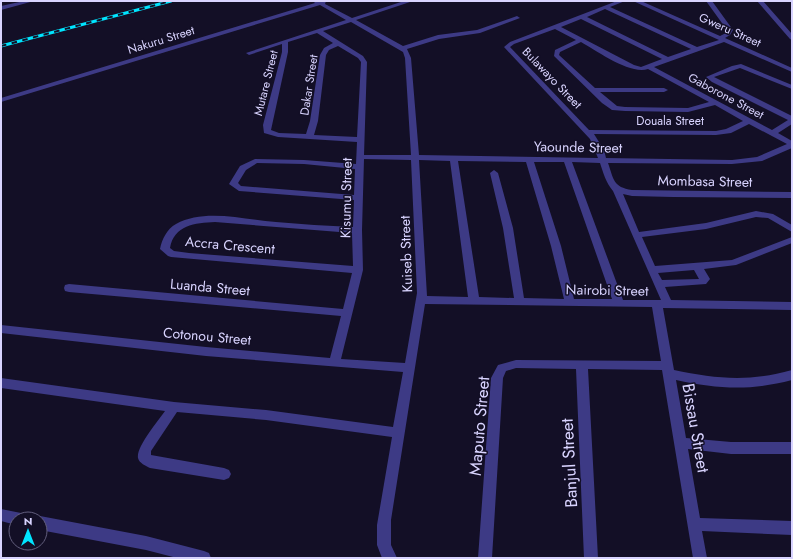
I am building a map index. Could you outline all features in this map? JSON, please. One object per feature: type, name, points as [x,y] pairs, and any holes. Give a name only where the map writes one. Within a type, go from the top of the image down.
[{"type":"street","points":[[1,8],[31,1]]},
{"type":"street","points":[[249,53],[410,1]]},
{"type":"street","name":"Bulawayo Street","points":[[622,1],[512,43],[508,47],[509,50],[588,132],[597,144],[611,183],[617,190],[637,235]]},
{"type":"street","name":"Gweru Street","points":[[636,1],[792,70]]},
{"type":"street","points":[[647,6],[655,1]]},
{"type":"street","points":[[555,26],[635,68],[641,69],[697,50],[722,39],[728,34],[730,30],[709,1]]},
{"type":"street","points":[[760,1],[792,38]]},
{"type":"street","points":[[321,2],[402,48],[438,37],[478,32],[517,18]]},
{"type":"street","name":"Nakuru Street","points":[[1,100],[321,2]]},
{"type":"street","points":[[605,7],[697,50]]},
{"type":"street","points":[[581,16],[669,60]]},
{"type":"street","points":[[318,31],[338,43]]},
{"type":"street","points":[[581,40],[560,49],[557,51],[556,55],[612,106],[625,109],[688,110],[716,103]]},
{"type":"street","name":"Mutare Street","points":[[285,42],[285,52],[266,128],[269,133],[360,140]]},
{"type":"street","name":"Dakar Street","points":[[309,137],[314,121],[323,54],[326,49],[338,43]]},
{"type":"street","name":"Kisumu Street","points":[[334,363],[358,270],[359,167],[363,60],[338,43]]},
{"type":"street","name":"Kuiseb Street","points":[[388,555],[383,538],[384,524],[421,300],[422,282],[416,158],[408,58],[406,51],[402,48]]},
{"type":"street","points":[[773,134],[792,119],[714,81],[709,77],[734,67],[742,66],[792,87]]},
{"type":"street","name":"Gaborone Street","points":[[649,67],[792,145]]},
{"type":"street","points":[[594,90],[664,90]]},
{"type":"street","name":"Douala Street","points":[[588,132],[716,133],[728,131],[749,122]]},
{"type":"street","name":"Yaounde Street","points":[[360,157],[741,162],[758,159],[792,145]]},
{"type":"street","points":[[454,158],[474,301]]},
{"type":"street","points":[[529,159],[556,246],[570,303]]},
{"type":"street","points":[[567,160],[619,304]]},
{"type":"street","points":[[359,167],[304,162],[255,161],[243,168],[233,184],[239,188],[359,198]]},
{"type":"street","points":[[494,173],[508,228],[520,302]]},
{"type":"street","name":"Mombasa Street","points":[[617,190],[632,193],[673,194],[792,194]]},
{"type":"street","points":[[637,235],[706,226],[756,214],[770,216],[792,229]]},
{"type":"street","name":"Accra Crescent","points":[[358,230],[306,228],[205,219],[180,225],[169,237],[166,242],[165,249],[171,254],[189,256],[358,270]]},
{"type":"street","name":"Bissau Street","points":[[637,235],[659,284],[663,305],[668,370],[700,558]]},
{"type":"street","points":[[653,270],[733,263],[792,240]]},
{"type":"street","points":[[659,284],[702,282],[705,278],[697,266]]},
{"type":"street","name":"Luanda Street","points":[[69,288],[348,313]]},
{"type":"street","name":"Nairobi Street","points":[[421,300],[792,306]]},
{"type":"street","name":"Cotonou Street","points":[[1,329],[134,344],[334,363],[410,368]]},
{"type":"street","name":"Maputo Street","points":[[485,558],[498,374],[502,368],[511,365],[582,366],[668,370],[717,384],[737,385],[767,382],[792,375]]},
{"type":"street","name":"Banjul Street","points":[[582,366],[591,558]]},
{"type":"street","points":[[1,383],[174,407],[266,415],[399,433]]},
{"type":"street","points":[[174,407],[145,450],[144,458],[150,462],[224,474]]},
{"type":"street","points":[[681,443],[731,448],[792,448]]},
{"type":"street","points":[[694,524],[792,528]]},
{"type":"street","points":[[48,525],[146,543],[204,558]]},
{"type":"railway","points":[[1,46],[171,1]]}]
